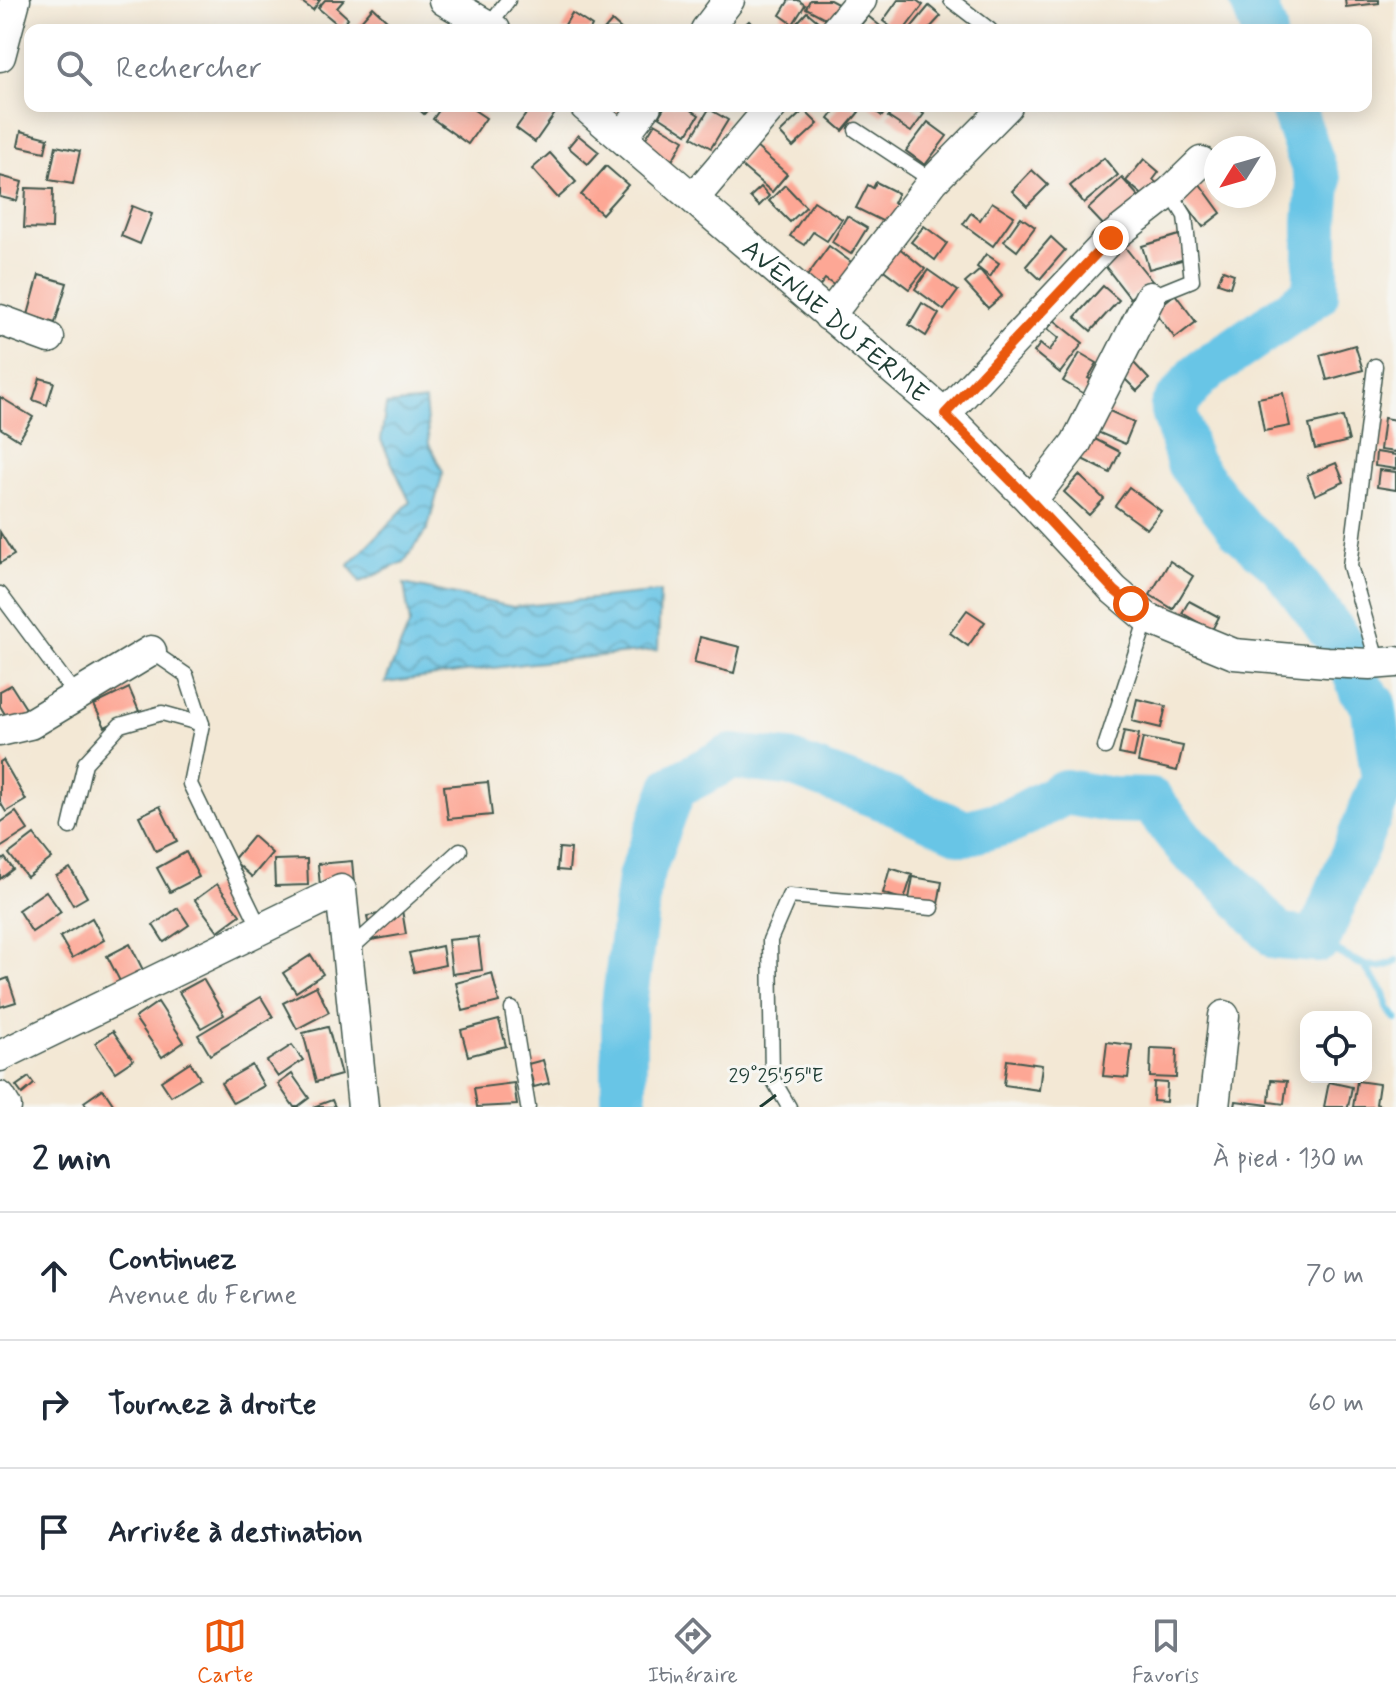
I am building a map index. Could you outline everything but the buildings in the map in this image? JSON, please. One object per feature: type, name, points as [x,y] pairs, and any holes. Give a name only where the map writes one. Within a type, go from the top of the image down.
[{"type":"street","points":[[444,0],[487,24]]},
{"type":"street","points":[[711,24],[729,0]]},
{"type":"street","points":[[841,24],[861,0]]},
{"type":"street","points":[[0,56],[10,2]]},
{"type":"street","name":"AVENUE DU FERME","points":[[592,112],[945,414],[1114,590],[1147,618],[1234,654],[1381,663]]},
{"type":"street","points":[[622,137],[641,112]]},
{"type":"street","points":[[694,198],[767,112]]},
{"type":"street","points":[[829,316],[933,181],[1001,112]]},
{"type":"street","points":[[945,414],[1111,238],[1170,192],[1201,162]]},
{"type":"street","points":[[1031,501],[1076,443],[1150,297]]},
{"type":"street","points":[[0,320],[49,338]]},
{"type":"street","points":[[0,731],[30,724],[151,651]]},
{"type":"street","points":[[0,1056],[341,890],[363,1107]]},
{"type":"street","points":[[1214,1107],[1224,1016]]},
{"type":"street","points":[[0,1097],[6,1107]]},
{"type":"lane","points":[[494,24],[508,0]]},
{"type":"lane","points":[[951,0],[982,24]]},
{"type":"lane","points":[[856,130],[933,181]]},
{"type":"lane","points":[[1150,297],[1192,280],[1185,216],[1170,192]]},
{"type":"lane","points":[[1375,366],[1350,566],[1381,663]]},
{"type":"lane","points":[[0,594],[76,696]]},
{"type":"lane","points":[[1105,747],[1147,618]]},
{"type":"lane","points":[[151,651],[186,675],[202,724],[190,784],[261,930]]},
{"type":"lane","points":[[70,827],[85,763],[120,725],[162,713],[202,724]]},
{"type":"lane","points":[[347,953],[460,850]]},
{"type":"lane","points":[[789,1107],[772,1078],[770,940],[789,896],[932,908]]},
{"type":"lane","points":[[512,1009],[528,1107]]},
{"type":"water","points":[[425,401],[429,444],[443,472],[428,528],[404,562],[360,582],[349,565],[410,502],[381,440],[386,405]]},
{"type":"water","points":[[404,584],[513,607],[660,592],[658,650],[385,683],[410,623]]},
{"type":"waterway","points":[[1252,0],[1262,24]]},
{"type":"waterway","points":[[624,1107],[624,1005],[640,878],[674,787],[731,757],[789,763],[892,801],[965,833],[1011,821],[1065,792],[1111,800],[1151,801],[1190,850],[1231,885],[1278,937],[1318,940],[1384,779],[1373,704],[1361,689],[1347,651],[1281,564],[1241,530],[1189,463],[1173,407],[1200,374],[1316,294],[1319,183],[1294,112]]},
{"type":"waterway","points":[[1318,940],[1366,965],[1386,966],[1396,961]]},
{"type":"waterway","points":[[1366,968],[1396,1019]]},
{"type":"route","points":[[1111,238],[945,414],[1131,604]]}]
